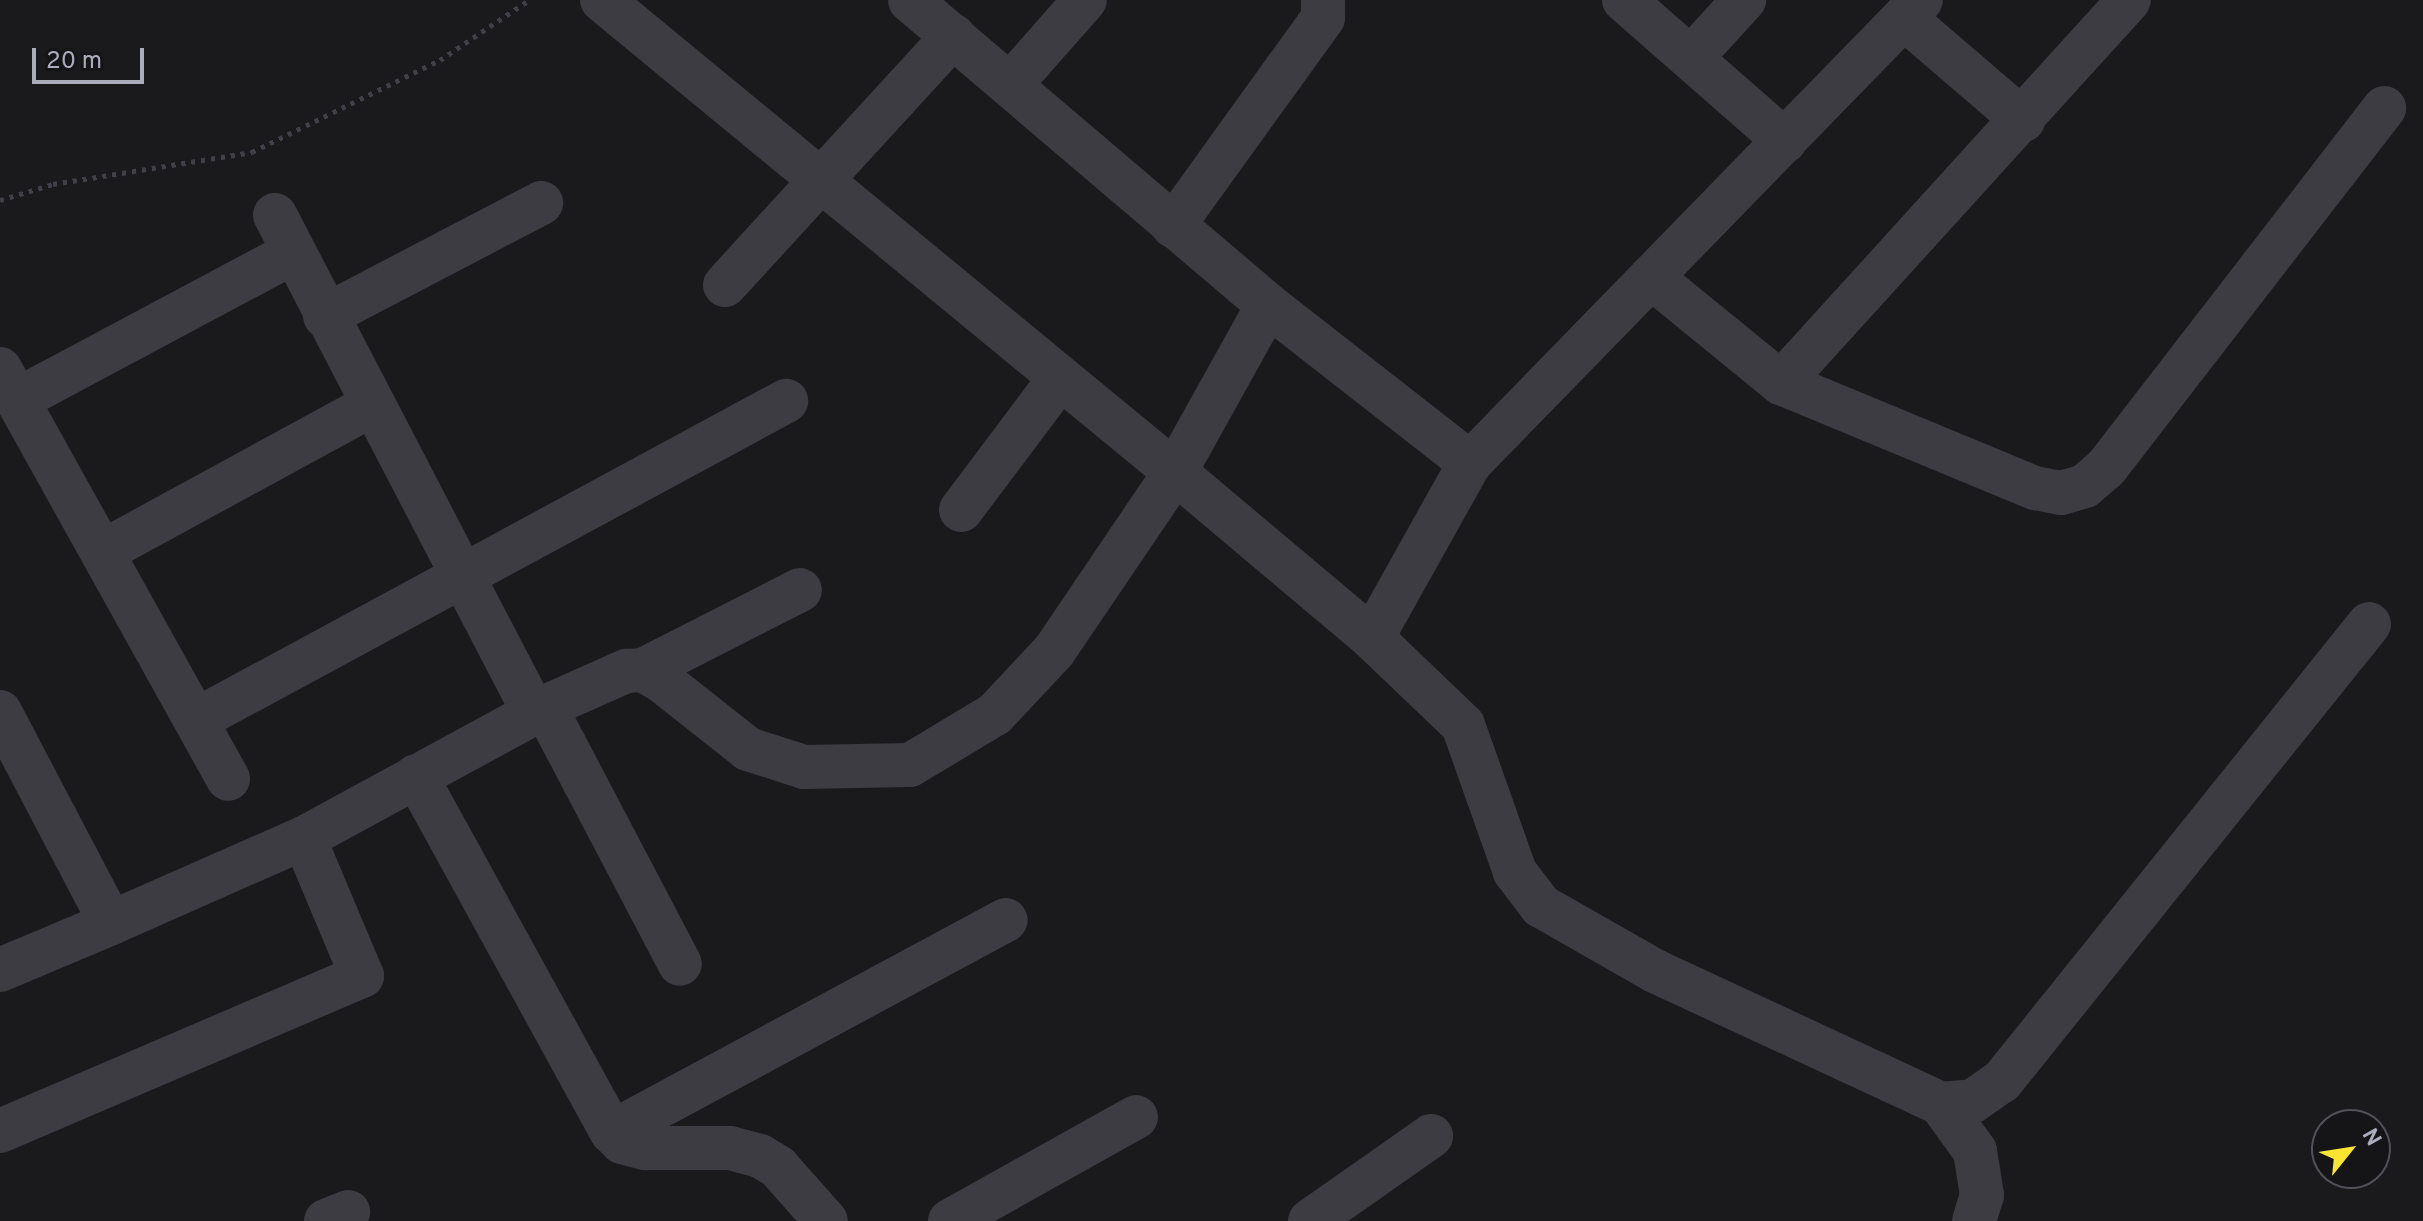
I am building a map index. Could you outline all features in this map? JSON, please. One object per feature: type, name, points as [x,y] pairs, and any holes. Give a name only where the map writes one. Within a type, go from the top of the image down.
[{"type":"street","points":[[602,0],[1372,638],[1470,736],[1515,872],[1541,906],[1655,971],[1941,1104],[1965,1132],[1978,1161],[1982,1195],[1974,1221]]},
{"type":"street","points":[[910,0],[1268,305],[1470,463]]},
{"type":"street","points":[[1010,85],[1085,0]]},
{"type":"street","points":[[1173,226],[1323,18],[1323,0]]},
{"type":"street","points":[[1624,0],[1785,141]]},
{"type":"street","points":[[1691,58],[1744,0]]},
{"type":"street","points":[[1781,383],[2129,0]]},
{"type":"street","points":[[1372,638],[1470,463],[1913,9],[2023,120]]},
{"type":"street","points":[[725,285],[953,36]]},
{"type":"street","points":[[1651,277],[1781,383],[2035,488],[2061,493],[2085,486],[2106,468],[2384,108]]},
{"type":"street","points":[[325,316],[541,203]]},
{"type":"street","points":[[228,779],[9,384],[285,234],[463,576],[680,964]]},
{"type":"street","points":[[643,670],[748,749],[774,761],[804,767],[910,765],[995,714],[1054,651],[1175,472],[1268,305]]},
{"type":"street","points":[[961,510],[1060,378]]},
{"type":"street","points":[[196,720],[786,401]]},
{"type":"street","points":[[102,552],[373,404]]},
{"type":"street","points":[[0,970],[304,838],[540,710],[626,671],[643,670],[800,590]]},
{"type":"street","points":[[1941,1104],[1973,1101],[2002,1081],[2369,624]]},
{"type":"street","points":[[0,712],[111,923]]},
{"type":"street","points":[[416,776],[612,1132],[622,1142],[645,1148],[730,1148],[760,1156],[778,1167],[826,1221]]},
{"type":"street","points":[[0,1131],[362,976],[304,838]]},
{"type":"street","points":[[612,1132],[1006,920]]},
{"type":"street","points":[[950,1221],[1005,1209],[1136,1117]]},
{"type":"street","points":[[1310,1221],[1431,1136]]},
{"type":"path","points":[[0,200],[53,184],[252,152],[440,60],[529,0]]}]
